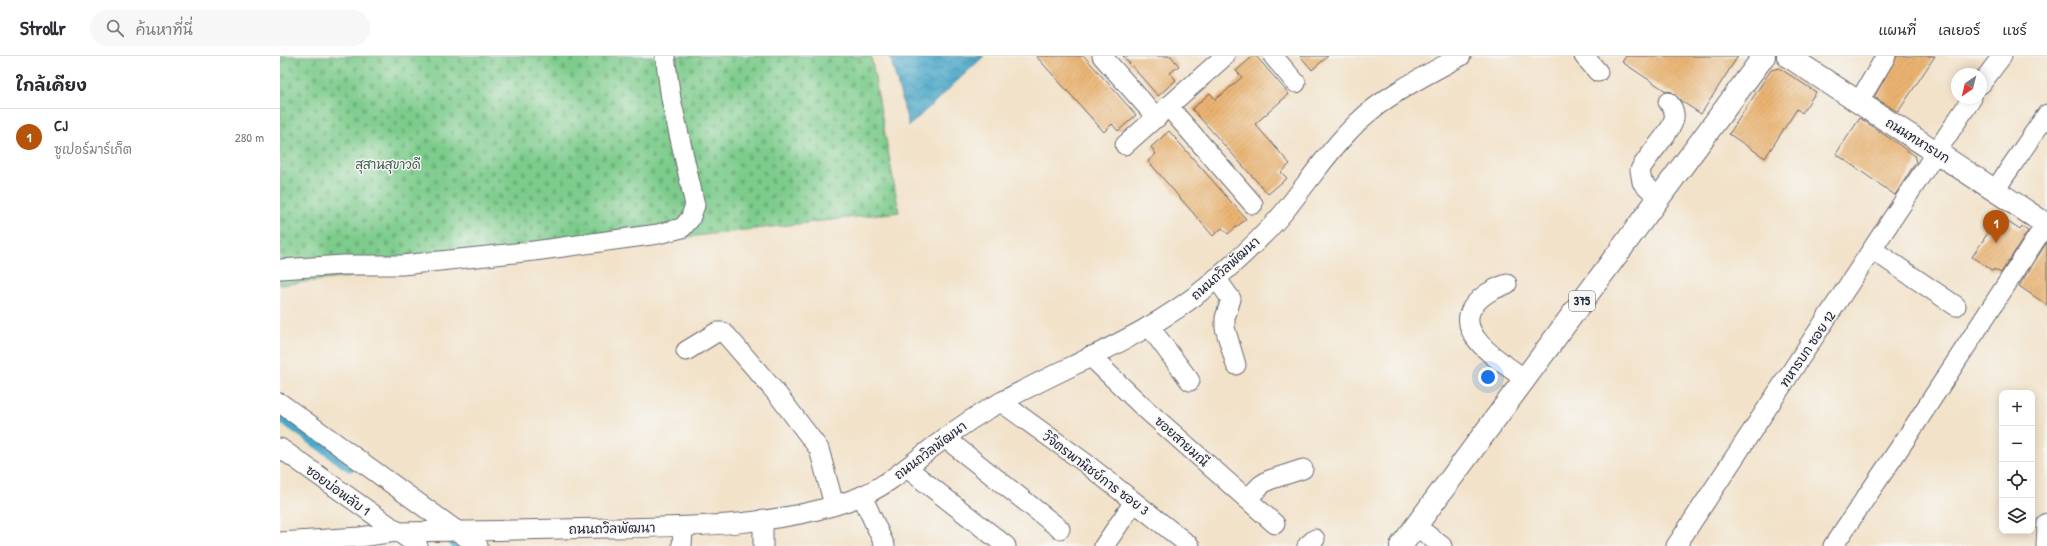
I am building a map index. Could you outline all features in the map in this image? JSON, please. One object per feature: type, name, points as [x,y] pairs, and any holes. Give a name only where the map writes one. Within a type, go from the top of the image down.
[{"type":"main road","name":"375","points":[[1402,546],[1658,197],[1764,56]]},
{"type":"main road","name":"ถนนทหารบก","points":[[1788,56],[1858,103],[1937,152],[2046,223]]},
{"type":"street","points":[[280,269],[344,265],[402,265],[534,251],[658,234],[682,228],[690,219],[694,205],[671,99],[665,56]]},
{"type":"street","points":[[1102,56],[1163,112],[1253,204]]},
{"type":"street","points":[[1125,145],[1225,56]]},
{"type":"street","points":[[1273,56],[1296,84]]},
{"type":"street","name":"ถนนถวิลพัฒนา","points":[[280,542],[377,541],[458,531],[683,527],[763,519],[834,505],[862,496],[883,485],[908,468],[945,438],[1001,402],[1149,326],[1189,300],[1216,278],[1273,224],[1332,150],[1357,122],[1389,97],[1461,56]]},
{"type":"street","points":[[1584,56],[1598,72]]},
{"type":"street","points":[[1858,103],[1886,56]]},
{"type":"street","points":[[1987,76],[2002,56]]},
{"type":"street","points":[[1658,197],[1642,182],[1640,170],[1646,159],[1673,124],[1673,112],[1668,102]]},
{"type":"street","name":"ทหารบก ซอย 12","points":[[1676,546],[1968,104]]},
{"type":"street","points":[[1995,190],[2047,114]]},
{"type":"street","points":[[1833,546],[1907,437],[2046,223]]},
{"type":"street","points":[[1873,250],[1956,306]]},
{"type":"street","points":[[1216,278],[1231,299],[1225,318],[1225,328],[1236,365]]},
{"type":"street","points":[[1507,284],[1484,295],[1469,314],[1468,321],[1475,338],[1484,348],[1525,379]]},
{"type":"street","points":[[1149,326],[1190,381]]},
{"type":"street","points":[[686,351],[717,332],[723,332],[728,337],[778,395],[819,449],[834,505]]},
{"type":"street","name":"ซอยสายมณี","points":[[1090,356],[1141,405],[1275,524]]},
{"type":"street","name":"วิจิตรพานิชย์การ ซอย 3","points":[[1001,402],[1084,462],[1190,546]]},
{"type":"street","points":[[280,403],[478,546]]},
{"type":"street","points":[[945,438],[1060,529]]},
{"type":"street","name":"ซอยบ่อพลับ 1","points":[[280,448],[397,539],[418,546]]},
{"type":"street","points":[[908,468],[1006,546]]},
{"type":"street","points":[[1247,499],[1261,485],[1270,480],[1303,469]]},
{"type":"street","points":[[862,496],[885,546]]},
{"type":"street","points":[[1104,546],[1134,502]]},
{"type":"street","points":[[763,519],[763,546]]},
{"type":"street","points":[[2046,546],[2047,522]]},
{"type":"street","points":[[682,546],[683,527]]},
{"type":"street","points":[[1417,527],[1442,546]]},
{"type":"green space","name":"สุสานสุขาวดี","points":[[280,56],[871,56],[899,212],[280,285]]},
{"type":"water","points":[[890,56],[984,56],[909,126]]},
{"type":"building","points":[[1036,56],[1084,56],[1136,115],[1118,131],[1112,124],[1104,132]]},
{"type":"building","points":[[1123,56],[1171,56],[1179,66],[1170,73],[1176,80],[1158,96]]},
{"type":"building","points":[[1253,56],[1256,56],[1289,94],[1255,124],[1290,164],[1281,172],[1287,178],[1268,194],[1192,109],[1210,93],[1215,99],[1225,92],[1242,77],[1236,71]]},
{"type":"building","points":[[1300,56],[1328,56],[1312,70]]},
{"type":"building","points":[[1626,56],[1738,56],[1701,114],[1681,101],[1672,92],[1666,91],[1622,62]]},
{"type":"building","points":[[1897,56],[1935,56],[1898,112],[1874,97]]},
{"type":"building","points":[[1779,68],[1816,92],[1802,113],[1797,109],[1765,158],[1729,134],[1771,70]]},
{"type":"building","points":[[1860,118],[1914,155],[1916,162],[1895,195],[1836,154]]},
{"type":"building","points":[[1169,131],[1246,219],[1228,234],[1222,228],[1213,236],[1148,161],[1156,154],[1151,147]]},
{"type":"building","points":[[1999,216],[2020,230],[2022,227],[2028,231],[2001,273],[1994,269],[1993,271],[1972,257]]},
{"type":"building","points":[[2047,242],[2047,305],[2019,286]]},
{"type":"waterway","points":[[280,415],[350,465]]},
{"type":"waterway","points":[[454,541],[461,546]]},
{"type":"place","name":"CJ","points":[[1996,243]]}]
